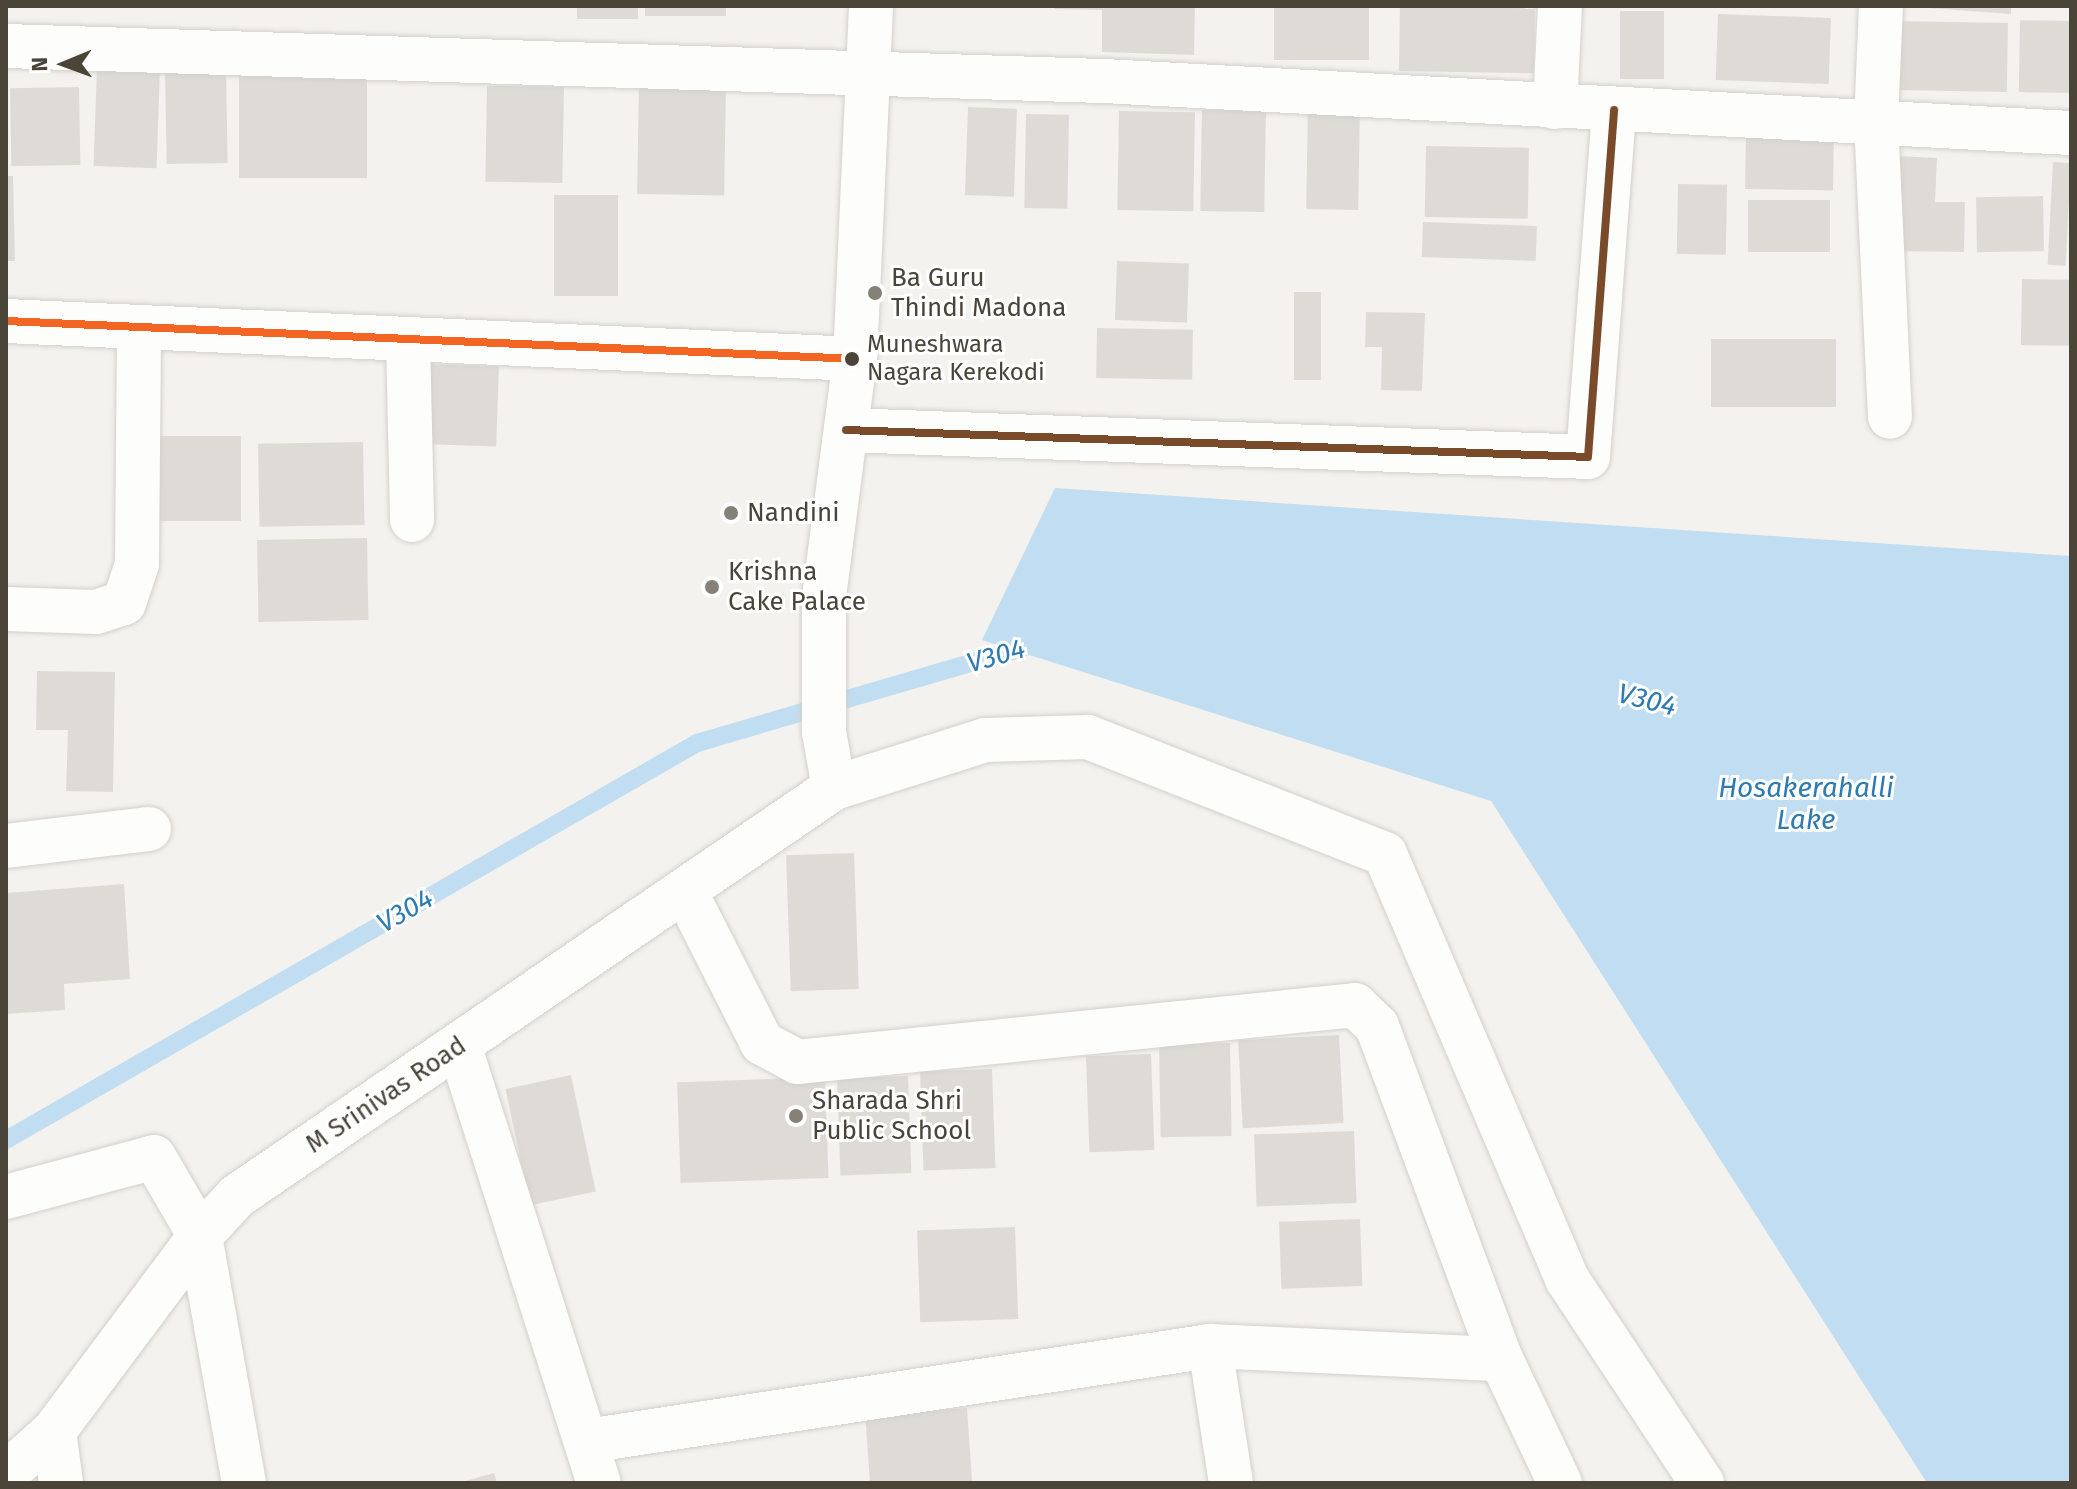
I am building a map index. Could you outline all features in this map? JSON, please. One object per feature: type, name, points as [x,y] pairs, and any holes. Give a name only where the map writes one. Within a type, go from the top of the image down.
[{"type":"street","points":[[834,788],[824,732],[824,597],[855,359],[871,6]]},
{"type":"street","points":[[1555,107],[1560,6]]},
{"type":"street","points":[[1881,6],[1876,121],[1890,417]]},
{"type":"street","points":[[6,46],[1104,81],[2071,133]]},
{"type":"street","points":[[846,430],[1588,457],[1614,110]]},
{"type":"street","points":[[6,321],[855,359]]},
{"type":"street","points":[[6,609],[96,612],[124,603],[137,564],[139,327]]},
{"type":"street","points":[[408,339],[412,520]]},
{"type":"street","name":"M Srinivas Road","points":[[6,1474],[54,1431],[200,1236],[237,1196],[686,893],[834,788],[985,740],[1088,737],[1385,854],[1567,1279],[1702,1483]]},
{"type":"street","points":[[6,846],[149,829]]},
{"type":"street","points":[[686,893],[762,1043],[797,1062],[1355,1005],[1377,1026],[1501,1359],[1560,1483]]},
{"type":"street","points":[[459,1045],[599,1483]]},
{"type":"street","points":[[6,1197],[154,1157],[200,1236],[244,1483]]},
{"type":"street","points":[[587,1441],[1210,1346],[1501,1359]]},
{"type":"street","points":[[1210,1346],[1231,1483]]},
{"type":"street","points":[[54,1431],[61,1483]]},
{"type":"water","name":"Hosakerahalli Lake","points":[[1055,488],[2071,556],[2071,1483],[1927,1483],[1491,801],[982,640]]},
{"type":"building","points":[[577,6],[638,6],[638,19],[577,19]]},
{"type":"building","points":[[645,6],[726,6],[726,16],[645,16]]},
{"type":"building","points":[[1055,6],[1195,6],[1194,55],[1102,52],[1102,10],[1055,9]]},
{"type":"building","points":[[1274,6],[1369,6],[1369,60],[1274,60]]},
{"type":"building","points":[[1400,6],[1535,8],[1534,73],[1399,71]]},
{"type":"building","points":[[1901,6],[2011,6],[2011,14]]},
{"type":"building","points":[[1620,11],[1664,11],[1664,79],[1620,79]]},
{"type":"building","points":[[1718,14],[1831,18],[1829,84],[1716,80]]},
{"type":"building","points":[[2020,20],[2070,21],[2069,93],[2019,92]]},
{"type":"building","points":[[1896,21],[2008,23],[2007,92],[1895,90]]},
{"type":"building","points":[[239,62],[367,62],[367,178],[239,178]]},
{"type":"building","points":[[97,67],[160,69],[157,168],[94,166]]},
{"type":"building","points":[[226,69],[228,163],[167,164],[165,70]]},
{"type":"building","points":[[639,84],[726,86],[724,196],[637,194]]},
{"type":"building","points":[[487,86],[564,87],[562,183],[485,182]]},
{"type":"building","points":[[79,87],[80,165],[11,166],[10,88]]},
{"type":"building","points":[[1308,105],[1360,106],[1358,210],[1306,209]]},
{"type":"building","points":[[968,107],[1017,109],[1014,197],[965,195]]},
{"type":"building","points":[[1202,110],[1266,111],[1264,212],[1200,211]]},
{"type":"building","points":[[1119,111],[1195,112],[1193,211],[1117,210]]},
{"type":"building","points":[[1026,114],[1069,115],[1067,209],[1024,208]]},
{"type":"building","points":[[1746,133],[1834,135],[1833,191],[1745,189]]},
{"type":"building","points":[[1426,146],[1529,148],[1528,219],[1425,217]]},
{"type":"building","points":[[1897,156],[1937,158],[1935,202],[1965,202],[1964,252],[1895,251]]},
{"type":"building","points":[[2053,162],[2071,163],[2066,266],[2048,265]]},
{"type":"building","points":[[6,176],[13,176],[15,261],[6,261]]},
{"type":"building","points":[[1678,184],[1727,185],[1726,255],[1677,254]]},
{"type":"building","points":[[554,195],[618,195],[618,296],[554,296]]},
{"type":"building","points":[[2043,196],[2044,251],[1977,252],[1976,197]]},
{"type":"building","points":[[1748,200],[1830,200],[1830,252],[1748,252]]},
{"type":"building","points":[[1423,222],[1537,226],[1536,261],[1422,257]]},
{"type":"building","points":[[1117,261],[1189,264],[1187,322],[1115,320]]},
{"type":"building","points":[[2022,279],[2071,280],[2070,346],[2021,345]]},
{"type":"building","points":[[1294,292],[1321,292],[1321,380],[1294,380]]},
{"type":"building","points":[[1366,312],[1425,313],[1422,391],[1381,390],[1382,347],[1365,347]]},
{"type":"building","points":[[1097,328],[1193,330],[1192,380],[1096,378]]},
{"type":"building","points":[[1711,339],[1836,339],[1836,407],[1711,407]]},
{"type":"building","points":[[424,364],[499,367],[496,447],[421,444]]},
{"type":"building","points":[[158,436],[241,436],[241,521],[158,521]]},
{"type":"building","points":[[363,442],[364,525],[259,527],[258,444]]},
{"type":"building","points":[[367,538],[368,620],[258,622],[257,540]]},
{"type":"building","points":[[37,671],[115,672],[113,792],[66,791],[68,730],[36,730]]},
{"type":"building","points":[[854,853],[859,989],[791,991],[786,855]]},
{"type":"building","points":[[124,884],[130,979],[64,984],[65,1010],[6,1014],[6,893]]},
{"type":"building","points":[[1339,1035],[1344,1123],[1243,1128],[1238,1040]]},
{"type":"building","points":[[1230,1043],[1232,1136],[1161,1137],[1159,1044]]},
{"type":"building","points":[[1151,1054],[1154,1150],[1089,1152],[1086,1056]]},
{"type":"building","points":[[992,1069],[995,1168],[923,1170],[920,1072]]},
{"type":"building","points":[[571,1075],[596,1191],[530,1205],[505,1089]]},
{"type":"building","points":[[908,1076],[911,1173],[840,1175],[837,1078]]},
{"type":"building","points":[[825,1077],[829,1178],[681,1183],[677,1082]]},
{"type":"building","points":[[1354,1131],[1357,1203],[1257,1206],[1254,1134]]},
{"type":"building","points":[[1360,1219],[1362,1286],[1281,1289],[1279,1222]]},
{"type":"building","points":[[1015,1227],[1018,1319],[920,1322],[917,1230]]},
{"type":"building","points":[[967,1408],[972,1483],[870,1483],[865,1415]]},
{"type":"building","points":[[494,1473],[497,1483],[462,1483],[462,1482]]},
{"type":"waterway","name":"V304","points":[[6,1140],[697,743],[1036,644]]},
{"type":"transit line","points":[[846,430],[1588,457],[1614,110]]},
{"type":"transit line","points":[[6,321],[855,359]]},
{"type":"place","name":"Ba Guru Thindi Madona","points":[[875,293]]},
{"type":"place","name":"Muneshwara Nagara Kerekodi","points":[[852,359]]},
{"type":"place","name":"Nandini","points":[[731,513]]},
{"type":"place","name":"Krishna Cake Palace","points":[[712,587]]},
{"type":"place","name":"Sharada Shri Public School","points":[[796,1116]]}]
